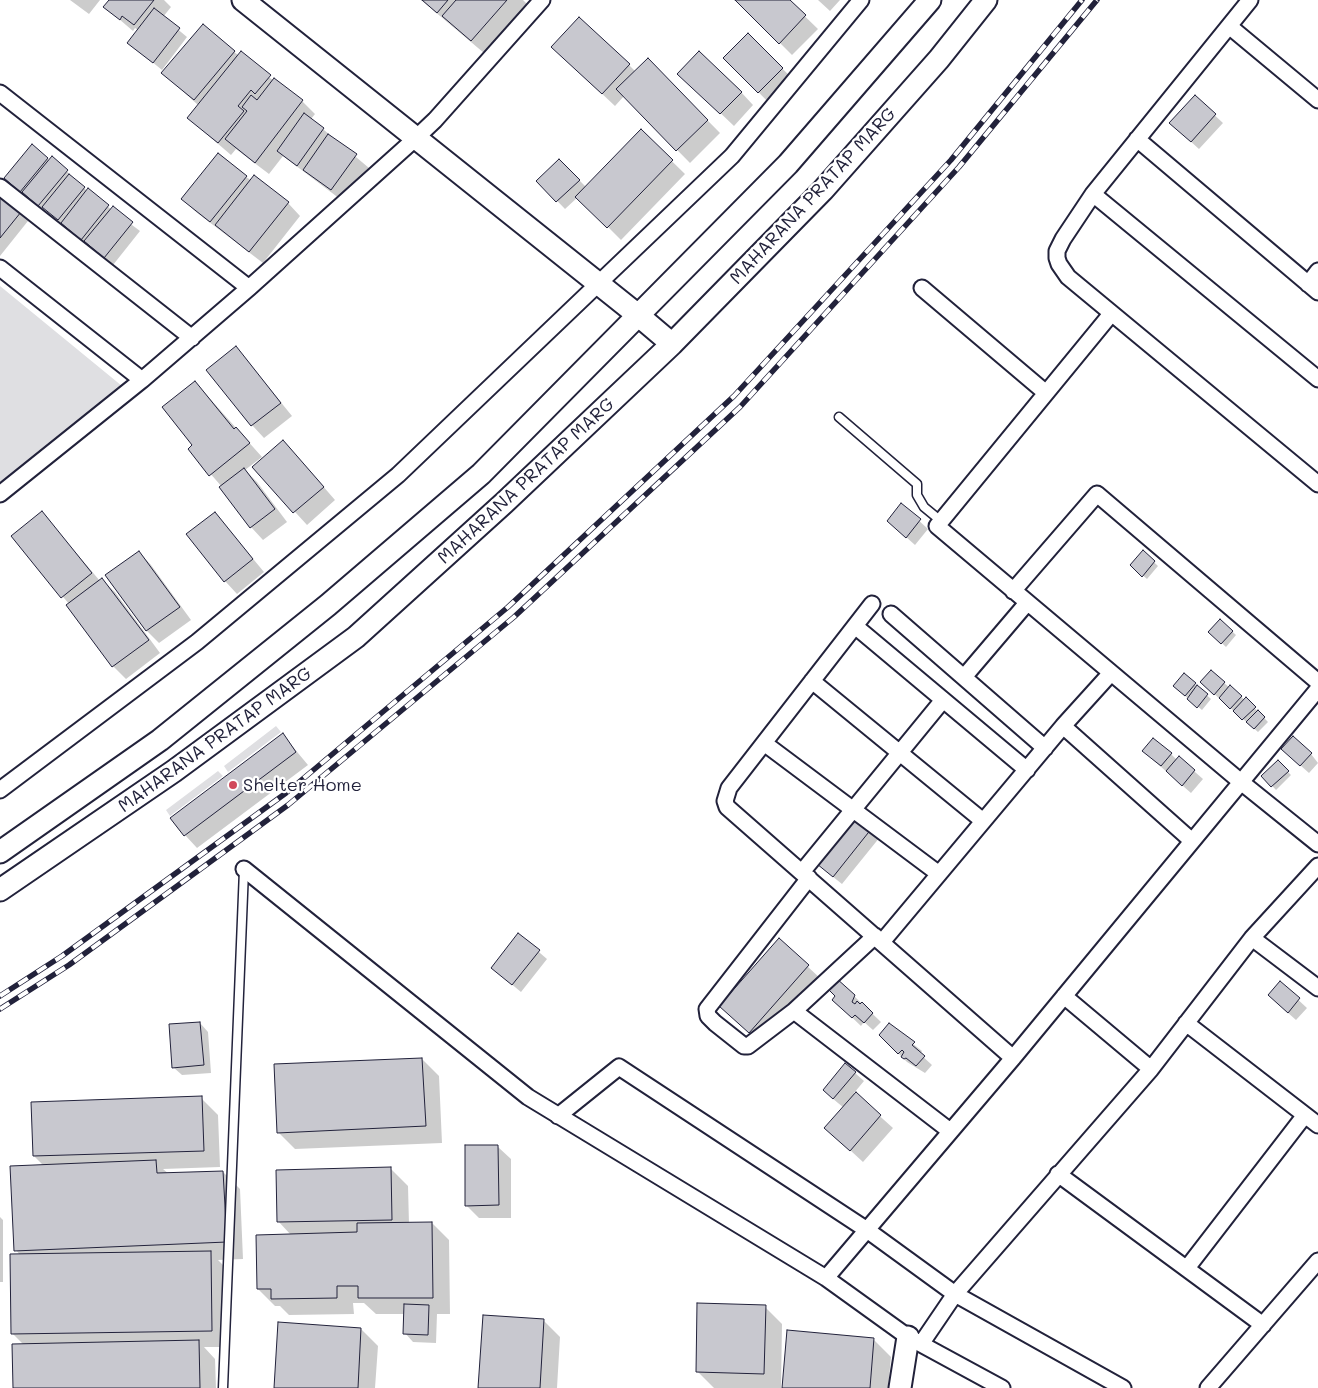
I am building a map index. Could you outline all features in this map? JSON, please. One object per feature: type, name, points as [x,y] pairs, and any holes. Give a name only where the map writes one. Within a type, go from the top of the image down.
[{"type":"main road","points":[[243,0],[640,316],[672,344]]},
{"type":"main road","name":"MAHARANA PRATAP MARG","points":[[0,852],[160,740],[328,605],[481,474],[640,316],[788,164],[930,0]]},
{"type":"main road","name":"MAHARANA PRATAP MARG","points":[[0,890],[174,771],[356,637],[504,503],[672,344],[823,190],[939,59],[986,0]]},
{"type":"main road","points":[[900,1388],[915,1340]]},
{"type":"street","points":[[0,494],[192,338],[436,120],[542,0]]},
{"type":"street","points":[[0,790],[197,642],[390,482],[732,156],[861,0]]},
{"type":"street","points":[[1250,0],[1093,194],[1063,239],[1057,250],[1057,258],[1068,277],[1318,484]]},
{"type":"street","points":[[1230,26],[1318,100]]},
{"type":"street","points":[[0,93],[249,288]]},
{"type":"street","points":[[1137,139],[1313,288],[1318,271]]},
{"type":"street","points":[[0,188],[192,338]]},
{"type":"street","points":[[1093,194],[1318,379]]},
{"type":"street","points":[[0,268],[142,380]]},
{"type":"street","points":[[922,288],[1046,393]]},
{"type":"street","points":[[1111,314],[937,526],[1241,782],[1318,844]]},
{"type":"street","points":[[1013,591],[1097,494],[1318,682]]},
{"type":"street","points":[[964,678],[1027,603]]},
{"type":"street","points":[[872,604],[729,788],[725,801],[732,812],[1013,1058]]},
{"type":"street","points":[[891,614],[1045,748]]},
{"type":"street","points":[[855,626],[1027,770]]},
{"type":"street","points":[[943,700],[853,810],[707,1009],[708,1016],[715,1023],[744,1046],[748,1046],[794,1011],[878,939],[939,874],[1063,726],[1111,673]]},
{"type":"street","points":[[812,681],[983,821]]},
{"type":"street","points":[[826,1278],[1013,1058],[1318,689]]},
{"type":"street","points":[[1063,726],[1192,841]]},
{"type":"street","points":[[764,743],[939,874]]},
{"type":"street","points":[[915,1340],[1151,1069],[1252,938],[1318,866]]},
{"type":"street","points":[[244,869],[528,1097],[826,1278],[915,1340],[1002,1388]]},
{"type":"street","points":[[1252,938],[1318,988]]},
{"type":"street","points":[[1064,996],[1151,1069]]},
{"type":"street","points":[[794,1011],[950,1132]]},
{"type":"street","points":[[1186,1023],[1318,1124]]},
{"type":"street","points":[[558,1116],[619,1067],[867,1230],[955,1294],[1123,1388]]},
{"type":"street","points":[[1187,1268],[1304,1115]]},
{"type":"street","points":[[1058,1174],[1263,1325]]},
{"type":"street","points":[[1208,1388],[1318,1261]]},
{"type":"lane","points":[[838,417],[916,484],[918,495],[924,507],[941,521]]},
{"type":"lane","points":[[223,1388],[244,869]]},
{"type":"shaded area","points":[[0,286],[122,386],[0,482]]},
{"type":"shaded area","points":[[276,726],[281,732],[228,772],[224,766]]},
{"type":"shaded area","points":[[218,771],[223,776],[170,816],[166,810]]},
{"type":"building","points":[[109,0],[154,0],[134,25],[122,16],[120,20],[103,7]]},
{"type":"building","points":[[422,0],[448,0],[437,13]]},
{"type":"building","points":[[456,0],[507,0],[471,41],[442,16]]},
{"type":"building","points":[[735,0],[790,0],[806,15],[779,44]]},
{"type":"building","points":[[154,8],[180,28],[153,63],[127,43]]},
{"type":"building","points":[[579,17],[630,64],[602,94],[551,47]]},
{"type":"building","points":[[203,24],[235,51],[194,100],[161,73]]},
{"type":"building","points":[[748,33],[783,68],[758,93],[723,58]]},
{"type":"building","points":[[241,51],[271,75],[255,94],[251,90],[238,106],[244,111],[218,143],[187,118]]},
{"type":"building","points":[[699,51],[742,92],[720,114],[677,74]]},
{"type":"building","points":[[648,58],[708,120],[676,151],[616,89]]},
{"type":"building","points":[[274,78],[303,100],[255,163],[225,139],[247,111],[242,107],[251,95],[257,100]]},
{"type":"building","points":[[1195,95],[1216,114],[1191,142],[1169,123]]},
{"type":"building","points":[[304,113],[324,128],[297,166],[277,151]]},
{"type":"building","points":[[641,129],[673,160],[607,228],[575,197]]},
{"type":"building","points":[[328,134],[357,154],[331,190],[303,170]]},
{"type":"building","points":[[32,144],[48,158],[20,192],[4,178]]},
{"type":"building","points":[[218,153],[247,176],[210,222],[181,199]]},
{"type":"building","points":[[52,156],[68,170],[38,206],[22,192]]},
{"type":"building","points":[[559,159],[580,180],[556,202],[536,181]]},
{"type":"building","points":[[69,174],[85,187],[58,220],[42,207]]},
{"type":"building","points":[[254,175],[289,202],[249,252],[215,225]]},
{"type":"building","points":[[88,188],[109,205],[81,240],[61,223]]},
{"type":"building","points":[[0,196],[21,212],[0,238]]},
{"type":"building","points":[[113,206],[133,222],[104,258],[84,241]]},
{"type":"building","points":[[236,346],[281,403],[251,426],[206,370]]},
{"type":"building","points":[[195,381],[234,429],[236,427],[250,443],[209,476],[188,449],[192,445],[162,407]]},
{"type":"building","points":[[283,440],[324,487],[293,513],[252,467]]},
{"type":"building","points":[[244,468],[275,509],[250,528],[219,487]]},
{"type":"building","points":[[901,503],[921,519],[906,538],[887,521]]},
{"type":"building","points":[[42,511],[92,573],[61,598],[11,536]]},
{"type":"building","points":[[215,512],[253,559],[224,582],[186,534]]},
{"type":"building","points":[[1143,550],[1155,561],[1142,577],[1130,565]]},
{"type":"building","points":[[139,551],[180,607],[146,631],[105,575]]},
{"type":"building","points":[[102,578],[149,640],[112,667],[66,605]]},
{"type":"building","points":[[1220,619],[1233,631],[1221,644],[1208,632]]},
{"type":"building","points":[[1211,670],[1225,682],[1214,695],[1200,682]]},
{"type":"building","points":[[1184,673],[1196,683],[1185,696],[1173,686]]},
{"type":"building","points":[[1197,685],[1208,694],[1197,708],[1187,699]]},
{"type":"building","points":[[1230,685],[1242,696],[1230,709],[1219,698]]},
{"type":"building","points":[[1246,697],[1256,707],[1242,720],[1233,711]]},
{"type":"building","points":[[1258,710],[1265,717],[1254,729],[1246,722]]},
{"type":"building","name":"Shelter Home","points":[[283,733],[296,752],[184,836],[170,818]]},
{"type":"building","points":[[1293,736],[1312,753],[1300,766],[1281,749]]},
{"type":"building","points":[[1153,738],[1172,753],[1161,766],[1142,751]]},
{"type":"building","points":[[1179,756],[1195,770],[1182,786],[1166,771]]},
{"type":"building","points":[[1278,760],[1289,771],[1271,787],[1261,776]]},
{"type":"building","points":[[857,815],[872,828],[833,877],[817,864]]},
{"type":"building","points":[[518,933],[540,950],[512,985],[491,968]]},
{"type":"building","points":[[779,938],[809,965],[749,1033],[719,1006]]},
{"type":"building","points":[[836,978],[855,995],[852,1002],[855,1004],[857,1001],[860,1004],[862,1002],[873,1013],[864,1023],[855,1015],[852,1018],[832,1000],[835,996],[827,988]]},
{"type":"building","points":[[1280,981],[1300,998],[1288,1013],[1268,995]]},
{"type":"building","points":[[200,1022],[204,1065],[172,1068],[169,1024]]},
{"type":"building","points":[[889,1023],[915,1042],[912,1045],[925,1056],[916,1066],[906,1058],[901,1057],[904,1052],[902,1050],[898,1054],[879,1035]]},
{"type":"building","points":[[422,1058],[426,1126],[277,1133],[274,1064]]},
{"type":"building","points":[[845,1063],[856,1072],[833,1099],[823,1090]]},
{"type":"building","points":[[856,1092],[881,1115],[850,1151],[824,1128]]},
{"type":"building","points":[[202,1096],[204,1151],[33,1156],[31,1102]]},
{"type":"building","points":[[465,1145],[498,1145],[499,1205],[465,1206]]},
{"type":"building","points":[[156,1160],[157,1173],[223,1171],[227,1242],[14,1251],[10,1166]]},
{"type":"building","points":[[391,1167],[392,1220],[277,1222],[276,1170]]},
{"type":"building","points":[[432,1222],[433,1298],[358,1298],[358,1286],[337,1286],[337,1298],[271,1299],[271,1289],[257,1289],[256,1235],[357,1232],[357,1223]]},
{"type":"building","points":[[211,1251],[212,1331],[11,1334],[10,1254]]},
{"type":"building","points":[[697,1303],[766,1305],[764,1374],[696,1372]]},
{"type":"building","points":[[404,1304],[429,1305],[428,1335],[403,1334]]},
{"type":"building","points":[[483,1315],[544,1319],[540,1388],[478,1388]]},
{"type":"building","points":[[278,1322],[361,1328],[358,1388],[274,1388]]},
{"type":"building","points":[[787,1330],[874,1338],[870,1388],[782,1388]]},
{"type":"building","points":[[199,1340],[200,1388],[13,1388],[12,1344]]},
{"type":"railway","points":[[0,996],[62,956],[286,793],[508,607],[734,396],[951,160],[1082,0]]},
{"type":"railway","points":[[0,1009],[69,965],[288,805],[514,617],[740,407],[959,167],[1097,0]]},
{"type":"place","name":"Shelter Home","points":[[233,785]]}]
